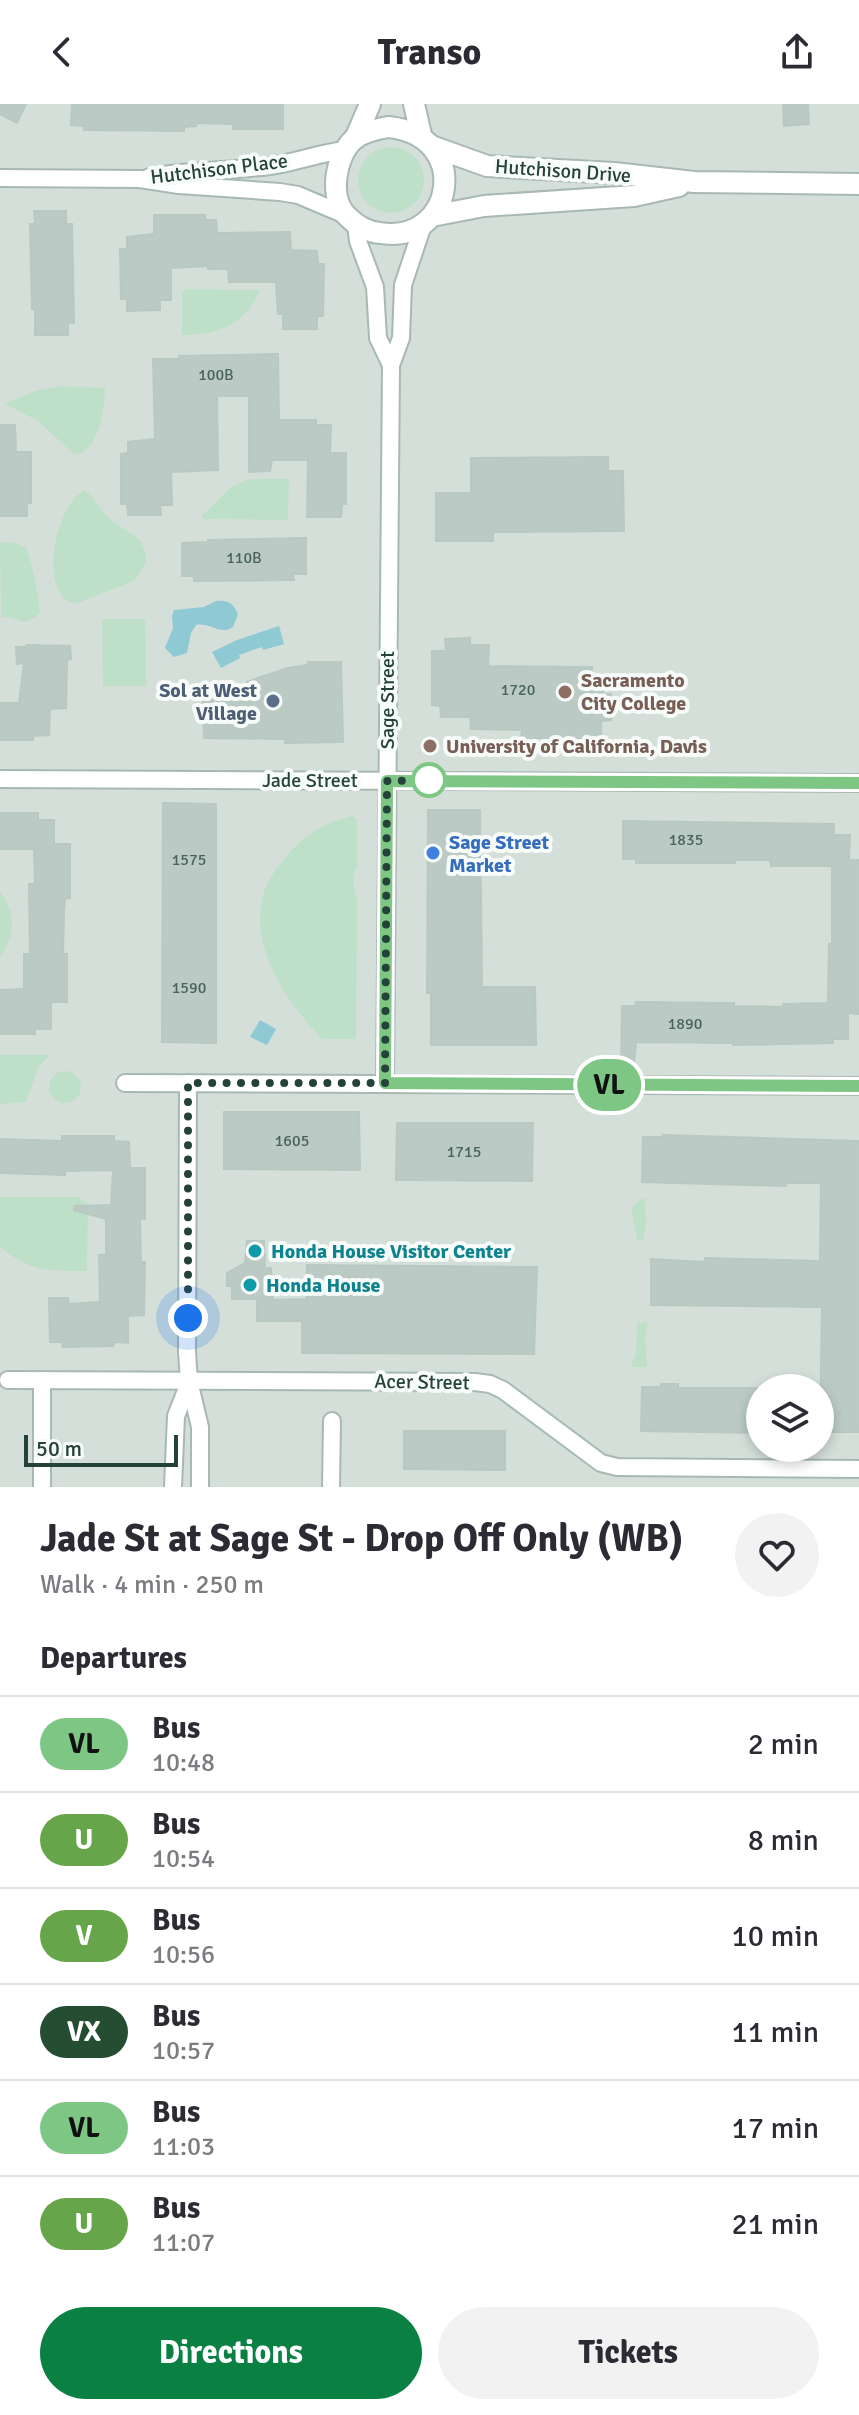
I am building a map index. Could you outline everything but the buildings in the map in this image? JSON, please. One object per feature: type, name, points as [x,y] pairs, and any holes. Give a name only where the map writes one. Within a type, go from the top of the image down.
[{"type":"street","points":[[370,104],[338,166],[336,182],[350,219],[373,232],[389,235],[404,233],[428,221],[444,191],[441,160],[427,141],[414,104]]},
{"type":"street","points":[[350,144],[373,130],[388,127],[406,129],[427,141]]},
{"type":"street","name":"Hutchison Drive","points":[[427,141],[487,166],[614,173],[694,182],[859,184]]},
{"type":"street","name":"Hutchison Place","points":[[140,179],[176,172],[284,164],[350,144]]},
{"type":"street","name":"Hutchison Place","points":[[0,178],[140,179],[298,195],[350,219]]},
{"type":"street","name":"Hutchison Drive","points":[[428,221],[484,206],[634,196],[694,182]]},
{"type":"street","name":"Sage Street","points":[[350,219],[375,287],[378,338],[391,365]]},
{"type":"street","name":"Sage Street","points":[[385,1083],[391,365],[401,338],[403,285],[428,221]]},
{"type":"street","name":"Jade Street","points":[[0,779],[859,783]]},
{"type":"street","points":[[125,1083],[859,1086]]},
{"type":"street","points":[[188,1083],[189,1381],[200,1427],[200,1487]]},
{"type":"street","name":"Acer Street","points":[[8,1380],[475,1382],[503,1390],[601,1463],[617,1467],[859,1469]]},
{"type":"street","points":[[42,1380],[42,1487]]},
{"type":"street","points":[[173,1487],[176,1416],[189,1381]]},
{"type":"street","points":[[331,1487],[332,1421]]},
{"type":"shaded area","name":"University of California, Davis","points":[[0,104],[859,104],[859,1487],[0,1487]]},
{"type":"green space","points":[[391,147],[404,149],[414,157],[422,167],[422,193],[414,203],[404,211],[391,213],[378,211],[368,203],[360,193],[358,180],[360,167],[368,157],[378,149]]},
{"type":"green space","points":[[185,289],[259,292],[246,312],[229,326],[208,333],[184,335],[182,292]]},
{"type":"green space","points":[[60,386],[105,388],[96,434],[92,443],[80,454],[74,454],[38,421],[5,404],[35,391]]},
{"type":"green space","points":[[248,479],[289,479],[288,520],[203,519],[202,516],[230,488]]},
{"type":"green space","points":[[85,490],[111,520],[140,541],[146,563],[136,579],[75,604],[63,597],[56,584],[54,548],[66,512]]},
{"type":"green space","points":[[0,542],[21,545],[28,552],[40,613],[29,621],[1,617]]},
{"type":"green space","points":[[102,619],[145,619],[146,686],[103,686]]},
{"type":"green space","points":[[352,816],[357,820],[357,867],[354,875],[357,899],[356,1039],[322,1039],[295,1007],[273,971],[261,931],[261,910],[269,881],[292,850],[315,831]]},
{"type":"green space","points":[[0,892],[9,908],[12,924],[9,941],[0,957]]},
{"type":"green space","points":[[0,1055],[50,1055],[39,1066],[26,1102],[0,1104]]},
{"type":"green space","points":[[65,1071],[76,1076],[81,1087],[76,1098],[65,1103],[54,1098],[49,1087],[54,1076]]},
{"type":"green space","points":[[0,1197],[79,1197],[85,1202],[88,1209],[87,1271],[31,1266],[0,1247]]},
{"type":"green space","points":[[641,1199],[645,1199],[646,1227],[643,1240],[637,1240],[632,1211]]},
{"type":"green space","points":[[648,1322],[645,1337],[647,1367],[631,1367],[636,1352],[637,1323]]},
{"type":"water","points":[[216,601],[230,603],[234,607],[238,614],[233,627],[219,630],[196,625],[187,653],[174,657],[165,648],[173,628],[174,610],[204,607]]},
{"type":"water","points":[[279,626],[284,644],[239,655],[240,658],[221,668],[212,652],[237,640]]},
{"type":"water","points":[[260,1020],[276,1029],[267,1045],[250,1037]]},
{"type":"bus line","name":"VL","points":[[859,783],[387,781],[385,1083],[859,1086]]},
{"type":"place","name":"Sacramento City College","points":[[565,692]]},
{"type":"place","name":"Sol at West Village","points":[[273,701]]},
{"type":"place","name":"University of California, Davis","points":[[430,746]]},
{"type":"place","name":"Sage Street Market","points":[[433,853]]},
{"type":"place","name":"Honda House Visitor Center","points":[[255,1251]]},
{"type":"place","name":"Honda House","points":[[250,1285]]},
{"type":"route","points":[[188,1318],[188,1083],[385,1083],[387,781],[429,780]]}]
